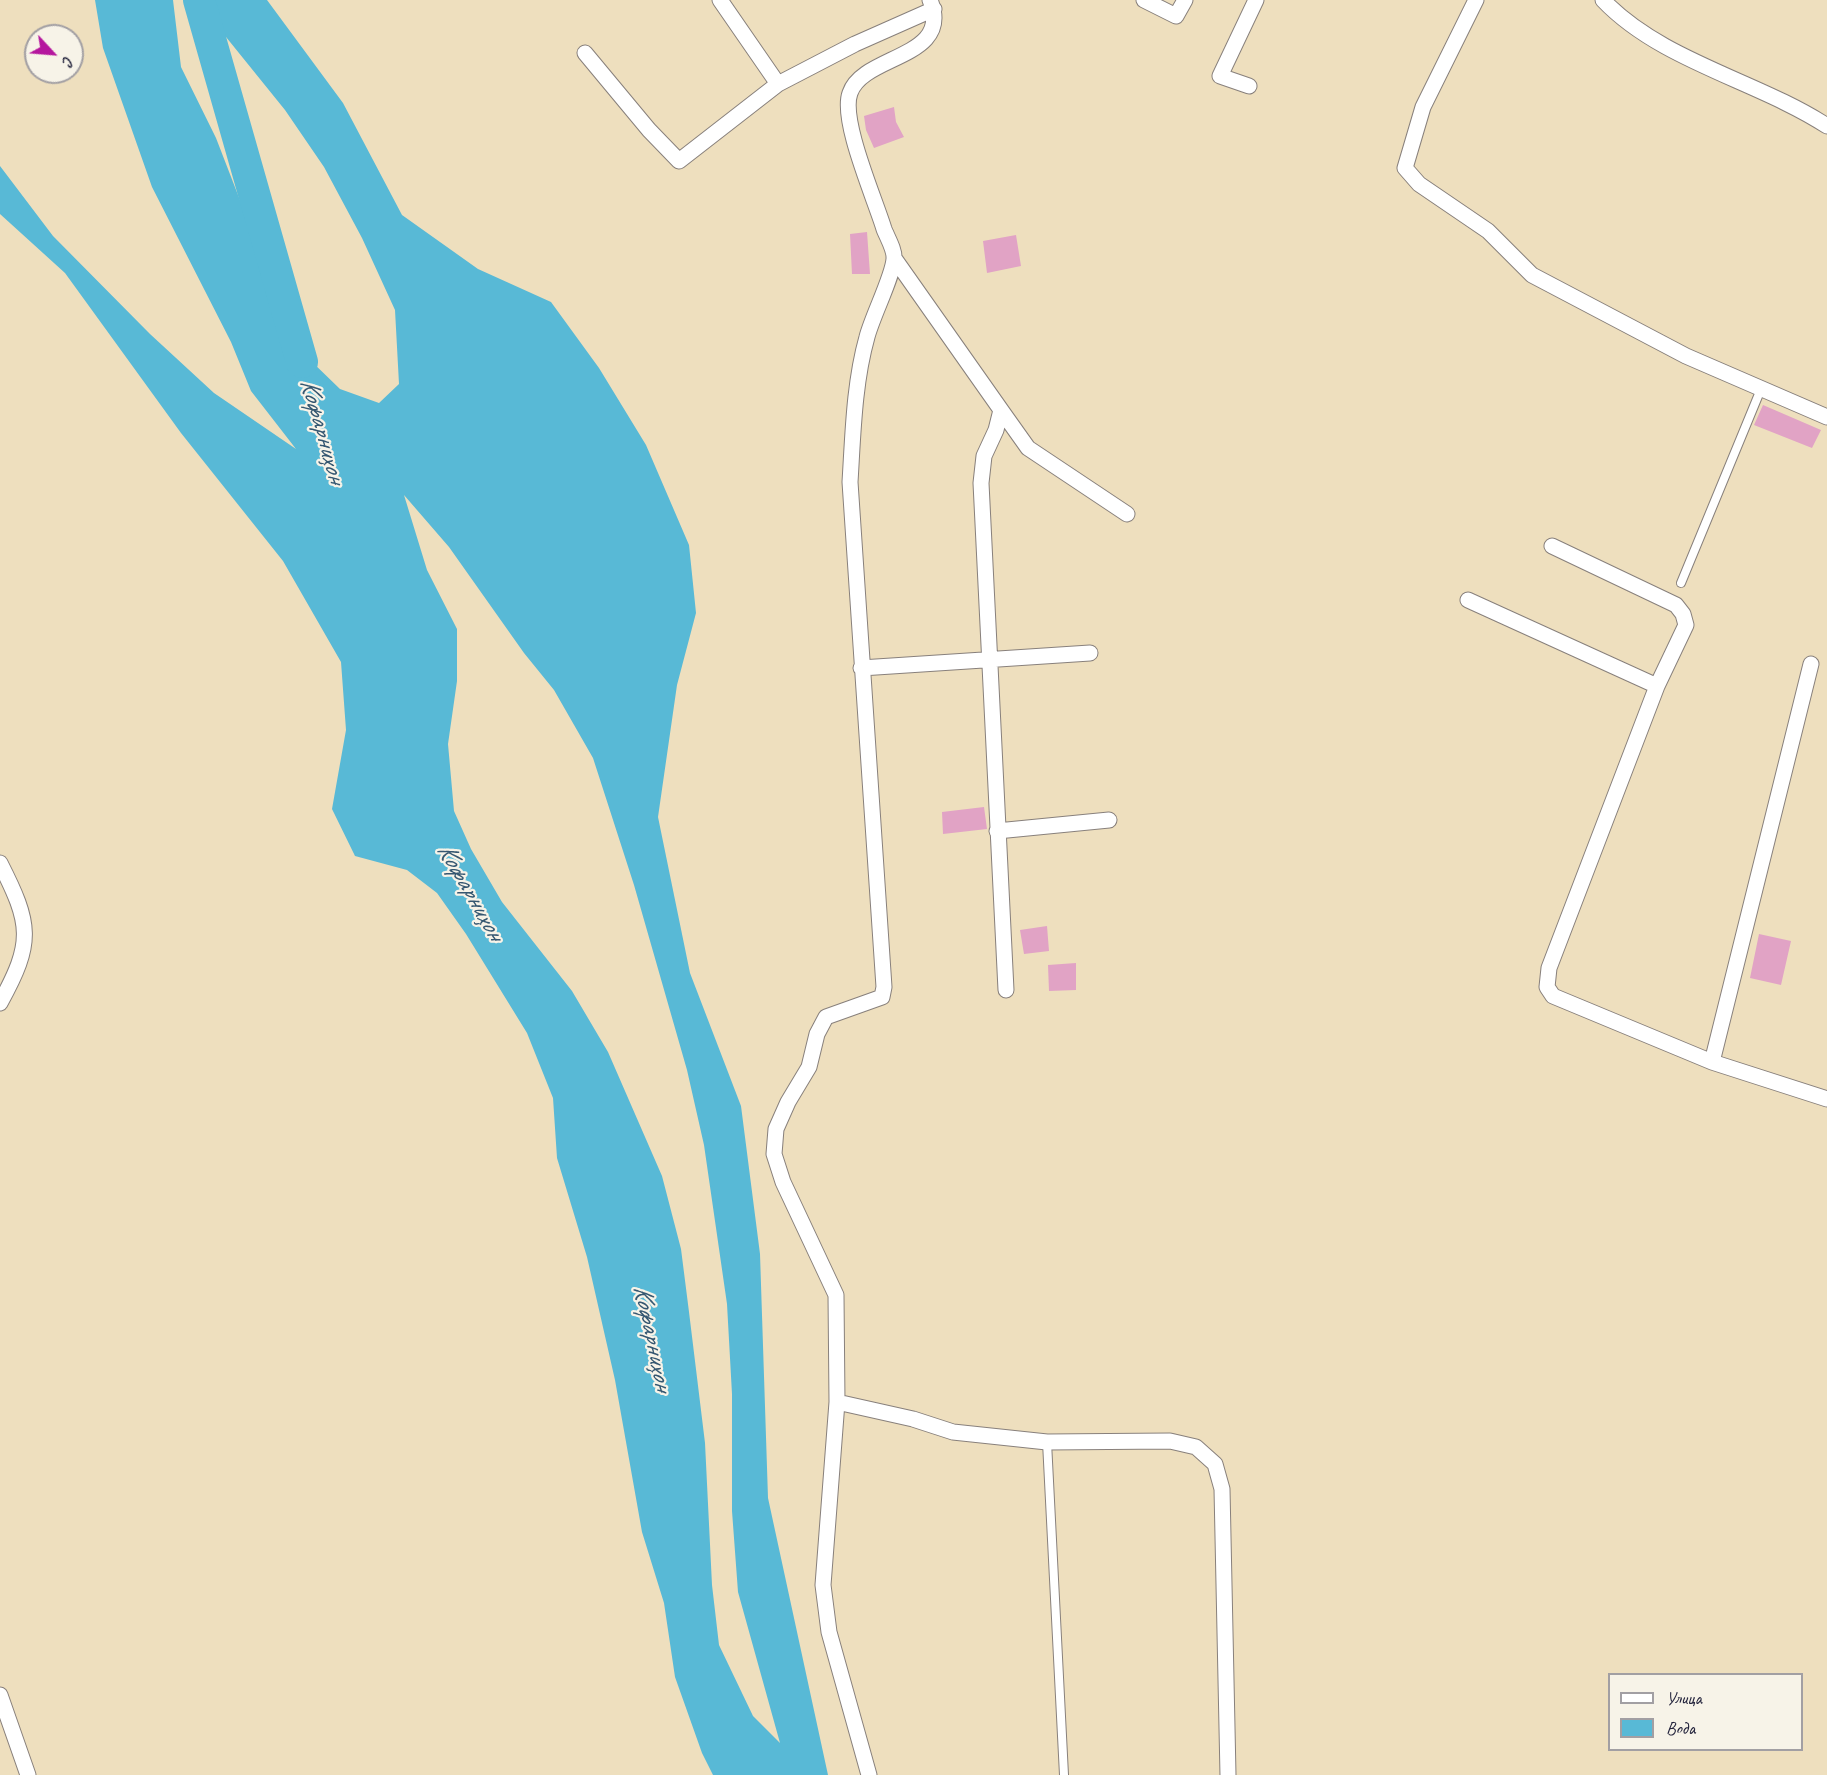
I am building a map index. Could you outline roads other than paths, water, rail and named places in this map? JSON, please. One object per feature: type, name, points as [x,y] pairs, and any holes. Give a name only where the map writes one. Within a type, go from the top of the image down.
[{"type":"street","points":[[720,0],[778,84]]},
{"type":"street","points":[[1144,0],[1176,16],[1185,0]]},
{"type":"street","points":[[1249,86],[1220,76],[1256,0]]},
{"type":"street","points":[[1476,0],[1423,107],[1405,168],[1419,184],[1488,231],[1532,275],[1676,351],[1827,417]]},
{"type":"street","points":[[1603,0],[1618,16],[1662,43],[1827,126]]},
{"type":"street","points":[[585,53],[648,130],[680,161],[778,84],[932,5],[932,26],[924,41],[912,51],[868,70],[856,80],[847,107],[852,131],[894,258],[1028,448],[1127,514]]},
{"type":"street","points":[[869,1775],[829,1632],[823,1585],[837,1402],[836,1296],[783,1182],[774,1154],[776,1129],[788,1102],[809,1068],[817,1034],[826,1017],[882,997],[884,987],[850,482],[853,428],[867,337],[894,258]]},
{"type":"street","points":[[1001,410],[996,430],[984,456],[981,483],[1006,990]]},
{"type":"street","points":[[1552,546],[1676,606],[1683,614],[1686,625],[1681,640],[1657,686],[1550,968],[1547,987],[1553,996],[1712,1062],[1827,1099]]},
{"type":"street","points":[[1468,600],[1657,686]]},
{"type":"street","points":[[861,668],[989,661],[1090,652]]},
{"type":"street","points":[[1712,1062],[1811,664]]},
{"type":"street","points":[[997,831],[1108,820]]},
{"type":"street","points":[[0,863],[26,925],[24,950],[0,1003]]},
{"type":"street","points":[[837,1402],[913,1419],[952,1432],[1047,1442],[1170,1441],[1196,1447],[1215,1464],[1222,1489],[1228,1775]]},
{"type":"street","points":[[0,1695],[28,1775]]},
{"type":"lane","points":[[1681,583],[1761,389]]},
{"type":"lane","points":[[1047,1442],[1064,1775]]},
{"type":"water","points":[[95,0],[173,0],[181,67],[216,138],[272,283],[308,358],[340,389],[379,403],[399,384],[395,310],[362,238],[324,167],[285,110],[205,11],[200,0],[267,0],[343,103],[402,215],[478,269],[551,302],[599,368],[646,445],[689,545],[696,613],[677,685],[658,817],[690,973],[741,1106],[760,1254],[768,1498],[828,1775],[713,1775],[702,1753],[675,1677],[664,1603],[642,1532],[615,1380],[587,1257],[557,1158],[553,1098],[527,1033],[466,934],[437,893],[407,870],[355,856],[332,809],[346,730],[341,662],[283,561],[181,433],[65,273],[0,214],[0,166],[53,236],[150,334],[214,393],[296,449],[251,391],[231,342],[152,187],[103,48]],"holes":[[[404,495],[449,547],[524,653],[554,690],[593,758],[634,885],[687,1070],[704,1145],[727,1304],[732,1394],[732,1511],[738,1592],[780,1743],[753,1716],[719,1645],[712,1585],[705,1443],[681,1249],[662,1176],[608,1052],[572,991],[502,902],[471,849],[454,811],[448,744],[457,681],[457,629],[427,570]]]},
{"type":"waterway","name":"Кофарниҳон","points":[[199,0],[302,362]]}]
